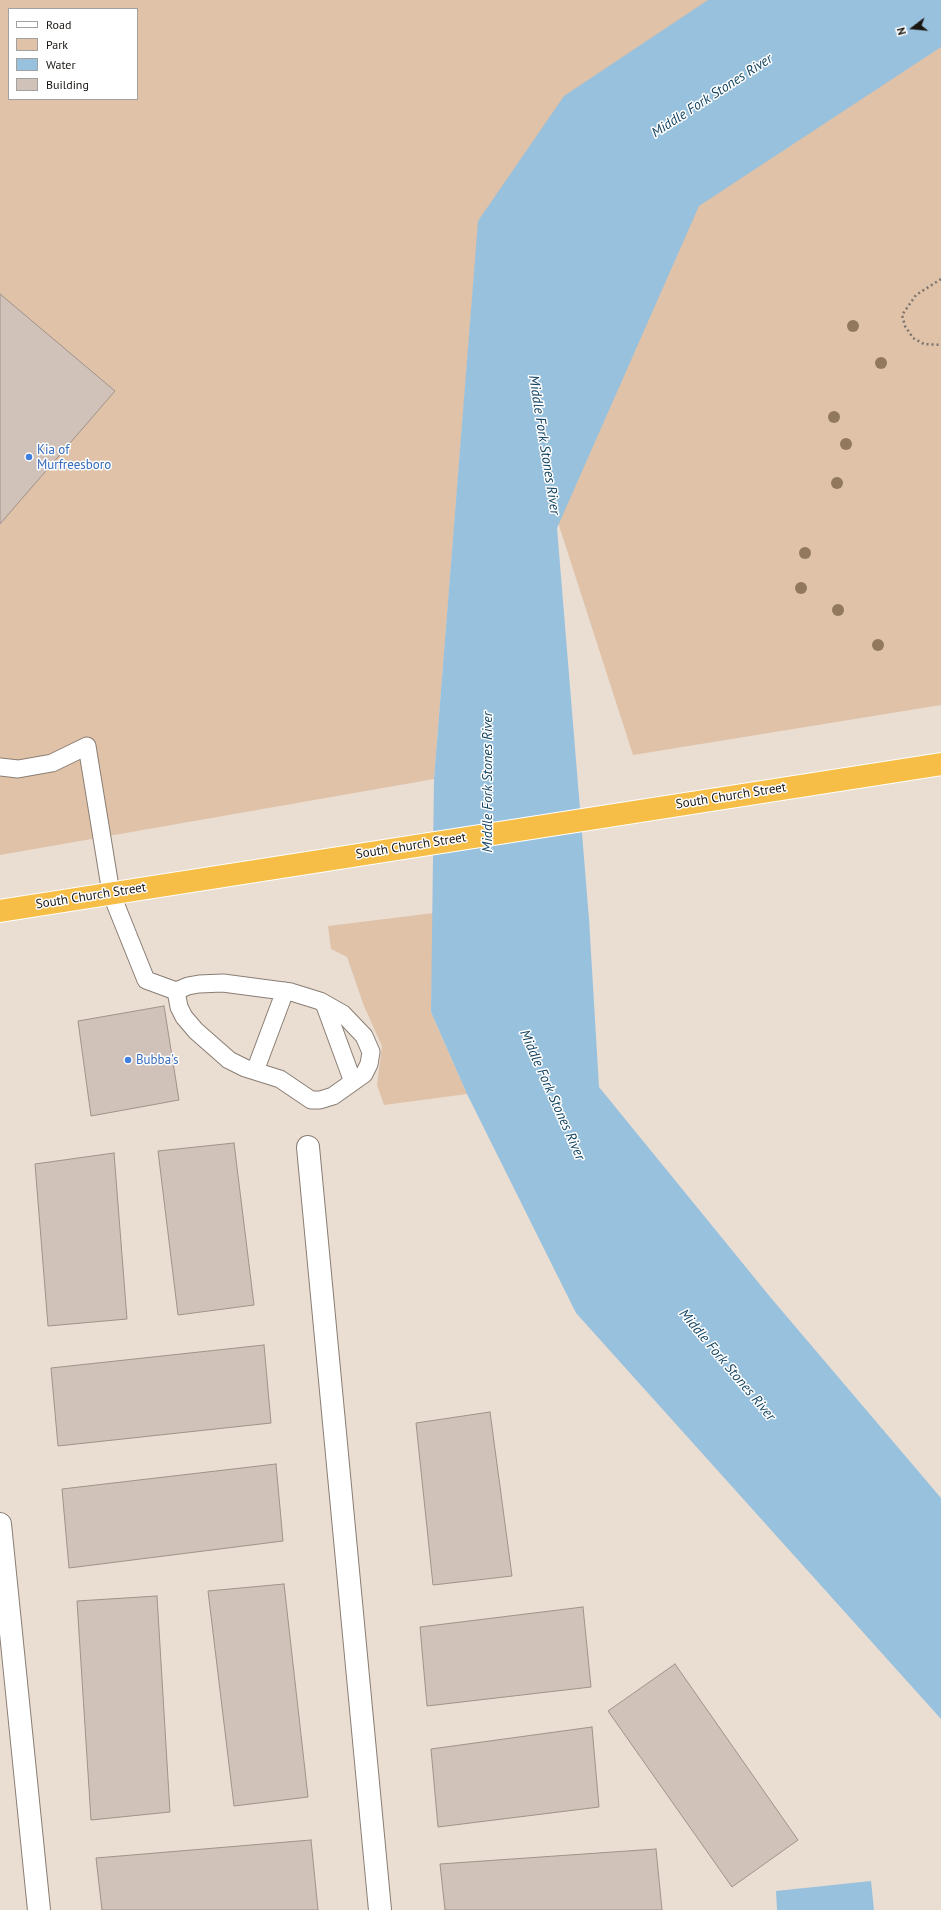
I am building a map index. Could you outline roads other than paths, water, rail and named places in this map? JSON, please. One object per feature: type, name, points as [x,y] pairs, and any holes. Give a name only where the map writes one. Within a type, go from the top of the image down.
[{"type":"highway","name":"South Church Street","points":[[0,911],[700,800],[941,764]]},
{"type":"street","points":[[308,1147],[380,1910]]},
{"type":"street","points":[[0,1524],[39,1910]]},
{"type":"lane","points":[[0,767],[18,769],[52,764],[87,746],[111,893],[146,980],[153,984],[176,991],[188,986],[223,982],[285,991],[324,1003],[343,1014],[364,1036],[371,1052],[369,1064],[364,1074],[334,1096],[320,1100],[311,1100],[280,1079],[245,1068],[230,1060],[196,1031],[179,1007],[176,991]]},
{"type":"lane","points":[[255,1071],[285,991]]},
{"type":"lane","points":[[324,1003],[353,1082]]},
{"type":"water","name":"Middle Fork Stones River","points":[[708,0],[941,0],[941,47],[699,206],[557,528],[589,919],[599,1087],[771,1298],[941,1498],[941,1719],[576,1313],[467,1094],[431,1012],[434,779],[478,221],[564,96]]},
{"type":"water","points":[[871,1881],[874,1910],[777,1910],[776,1891]]},
{"type":"place","name":"Kia of Murfreesboro","points":[[29,457]]},
{"type":"place","name":"Bubba's","points":[[128,1060]]}]
